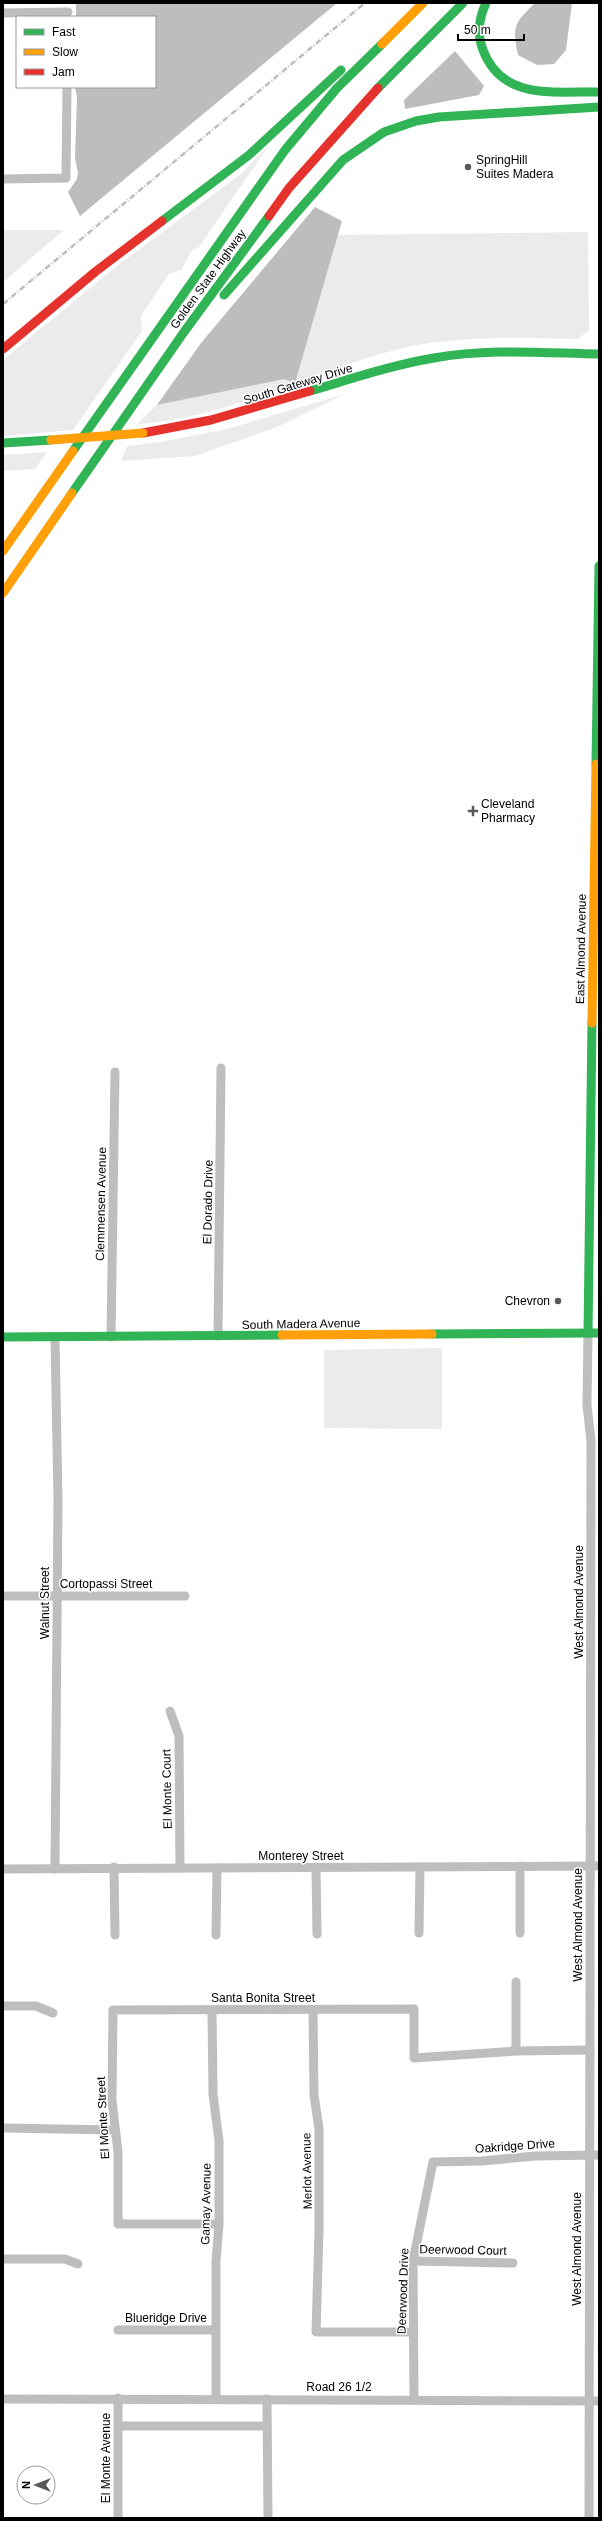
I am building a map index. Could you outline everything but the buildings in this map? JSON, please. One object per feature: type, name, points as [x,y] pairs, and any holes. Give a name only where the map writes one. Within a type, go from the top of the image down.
[{"type":"main road","name":"Golden State Highway","points":[[3,551],[285,150],[337,88],[423,3]]},
{"type":"main road","name":"Golden State Highway","points":[[3,594],[184,332],[289,188],[320,151],[397,68],[463,3]]},
{"type":"main road","points":[[486,3],[480,26],[482,49],[486,59],[504,80],[526,90],[599,92]]},
{"type":"main road","points":[[358,54],[386,28],[415,10]]},
{"type":"main road","points":[[3,349],[95,272],[243,159],[347,64]]},
{"type":"main road","points":[[184,332],[210,312],[343,160],[384,132],[416,121],[439,117],[599,107]]},
{"type":"main road","name":"South Gateway Drive","points":[[3,443],[143,433],[227,417],[412,362],[447,355],[478,353],[599,354]]},
{"type":"main road","name":"East Almond Avenue","points":[[588,1333],[599,566]]},
{"type":"main road","name":"South Madera Avenue","points":[[3,1337],[599,1333]]},
{"type":"street","points":[[3,13],[68,11]]},
{"type":"street","points":[[3,179],[66,178],[67,88]]},
{"type":"street","name":"El Dorado Drive","points":[[218,1336],[221,1068]]},
{"type":"street","name":"Clemmensen Avenue","points":[[111,1337],[115,1072]]},
{"type":"street","name":"West Almond Avenue","points":[[588,1333],[587,1405],[591,1441],[595,1866],[590,2050],[594,2155],[588,2401],[589,2518]]},
{"type":"street","name":"Walnut Street","points":[[54,1337],[58,1596],[54,1869]]},
{"type":"street","name":"Cortopassi Street","points":[[3,1596],[185,1596]]},
{"type":"street","name":"El Monte Court","points":[[170,1711],[179,1736],[180,1868]]},
{"type":"street","points":[[520,1866],[520,1933]]},
{"type":"street","name":"Monterey Street","points":[[3,1869],[114,1867],[316,1868],[595,1866]]},
{"type":"street","points":[[114,1867],[115,1935]]},
{"type":"street","points":[[419,1933],[420,1867]]},
{"type":"street","points":[[216,1935],[217,1868]]},
{"type":"street","points":[[316,1868],[317,1934]]},
{"type":"street","points":[[516,1982],[516,2051],[590,2050]]},
{"type":"street","points":[[3,2006],[36,2006],[53,2013]]},
{"type":"street","name":"Santa Bonita Street","points":[[113,2010],[414,2009],[414,2058],[516,2051]]},
{"type":"street","name":"El Monte Street","points":[[113,2010],[112,2100],[118,2152],[118,2224],[220,2224]]},
{"type":"street","name":"Gamay Avenue","points":[[212,2010],[214,2094],[219,2141],[220,2224],[216,2261],[216,2399]]},
{"type":"street","name":"Merlot Avenue","points":[[313,2010],[314,2095],[319,2129],[319,2231],[316,2332],[413,2332]]},
{"type":"street","points":[[3,2128],[115,2130]]},
{"type":"street","name":"Oakridge Drive","points":[[433,2162],[482,2161],[535,2156],[594,2155]]},
{"type":"street","name":"Deerwood Drive","points":[[414,2399],[413,2261],[433,2162]]},
{"type":"street","points":[[3,2259],[65,2259],[78,2264]]},
{"type":"street","name":"Deerwood Court","points":[[413,2261],[513,2263]]},
{"type":"street","name":"Blueridge Drive","points":[[118,2330],[215,2330]]},
{"type":"street","name":"Road 26 1/2","points":[[3,2399],[118,2398],[599,2401]]},
{"type":"street","name":"El Monte Avenue","points":[[118,2398],[118,2518]]},
{"type":"street","points":[[268,2399],[268,2518]]},
{"type":"street","points":[[118,2426],[267,2426]]},
{"type":"shaded area","points":[[76,3],[337,3],[80,216],[68,192],[77,179],[78,173],[75,158],[77,97],[75,88],[156,88],[156,16],[76,16]]},
{"type":"shaded area","points":[[535,3],[572,3],[566,50],[554,64],[537,65],[518,55],[515,37],[516,26]]},
{"type":"shaded area","points":[[455,51],[484,86],[479,95],[405,109],[404,100]]},
{"type":"shaded area","points":[[269,145],[199,247],[192,250],[181,270],[169,274],[141,316],[142,331],[73,430],[3,436],[3,360],[118,265],[241,174]]},
{"type":"shaded area","points":[[315,207],[342,221],[295,383],[284,379],[157,405],[201,343]]},
{"type":"shaded area","points":[[3,230],[64,230],[3,282]]},
{"type":"shaded area","points":[[588,232],[589,331],[577,339],[465,339],[443,341],[399,349],[366,358],[205,413],[171,420],[137,424],[157,405],[284,378],[295,382],[338,235]]},
{"type":"shaded area","points":[[345,394],[277,427],[195,456],[121,461],[127,446],[161,442],[227,429]]},
{"type":"shaded area","points":[[47,452],[35,469],[3,471],[3,455]]},
{"type":"shaded area","points":[[442,1348],[442,1429],[324,1428],[324,1350]]},
{"type":"railway","points":[[3,304],[365,3]]},
{"type":"traffic: fast","points":[[378,88],[463,3]]},
{"type":"traffic: fast","points":[[486,3],[479,32],[481,44],[492,66],[503,78],[516,85],[532,90],[548,92],[599,92]]},
{"type":"traffic: fast","points":[[73,451],[285,150],[337,88],[382,44]]},
{"type":"traffic: fast","points":[[162,221],[249,155],[341,70]]},
{"type":"traffic: fast","points":[[224,295],[343,160],[384,132],[416,121],[439,117],[599,107]]},
{"type":"traffic: fast","points":[[72,493],[184,332],[269,216]]},
{"type":"traffic: fast","points":[[310,391],[403,364],[454,355],[495,352],[599,354]]},
{"type":"traffic: fast","points":[[3,443],[51,440]]},
{"type":"traffic: fast","points":[[596,764],[599,566]]},
{"type":"traffic: fast","points":[[588,1333],[592,1023]]},
{"type":"traffic: fast","points":[[432,1334],[599,1333]]},
{"type":"traffic: fast","points":[[3,1337],[282,1335]]},
{"type":"traffic: slow","points":[[382,44],[423,3]]},
{"type":"traffic: slow","points":[[51,440],[143,433]]},
{"type":"traffic: slow","points":[[3,551],[73,451]]},
{"type":"traffic: slow","points":[[3,593],[72,493]]},
{"type":"traffic: slow","points":[[592,1023],[596,764]]},
{"type":"traffic: slow","points":[[282,1335],[432,1334]]},
{"type":"traffic: jam","points":[[269,216],[289,188],[378,88]]},
{"type":"traffic: jam","points":[[3,349],[95,272],[162,221]]},
{"type":"traffic: jam","points":[[143,433],[211,420],[310,391]]},
{"type":"place","name":"SpringHill Suites Madera","points":[[468,167]]},
{"type":"place","name":"Cleveland Pharmacy","points":[[473,811]]},
{"type":"place","name":"Chevron","points":[[558,1301]]}]
